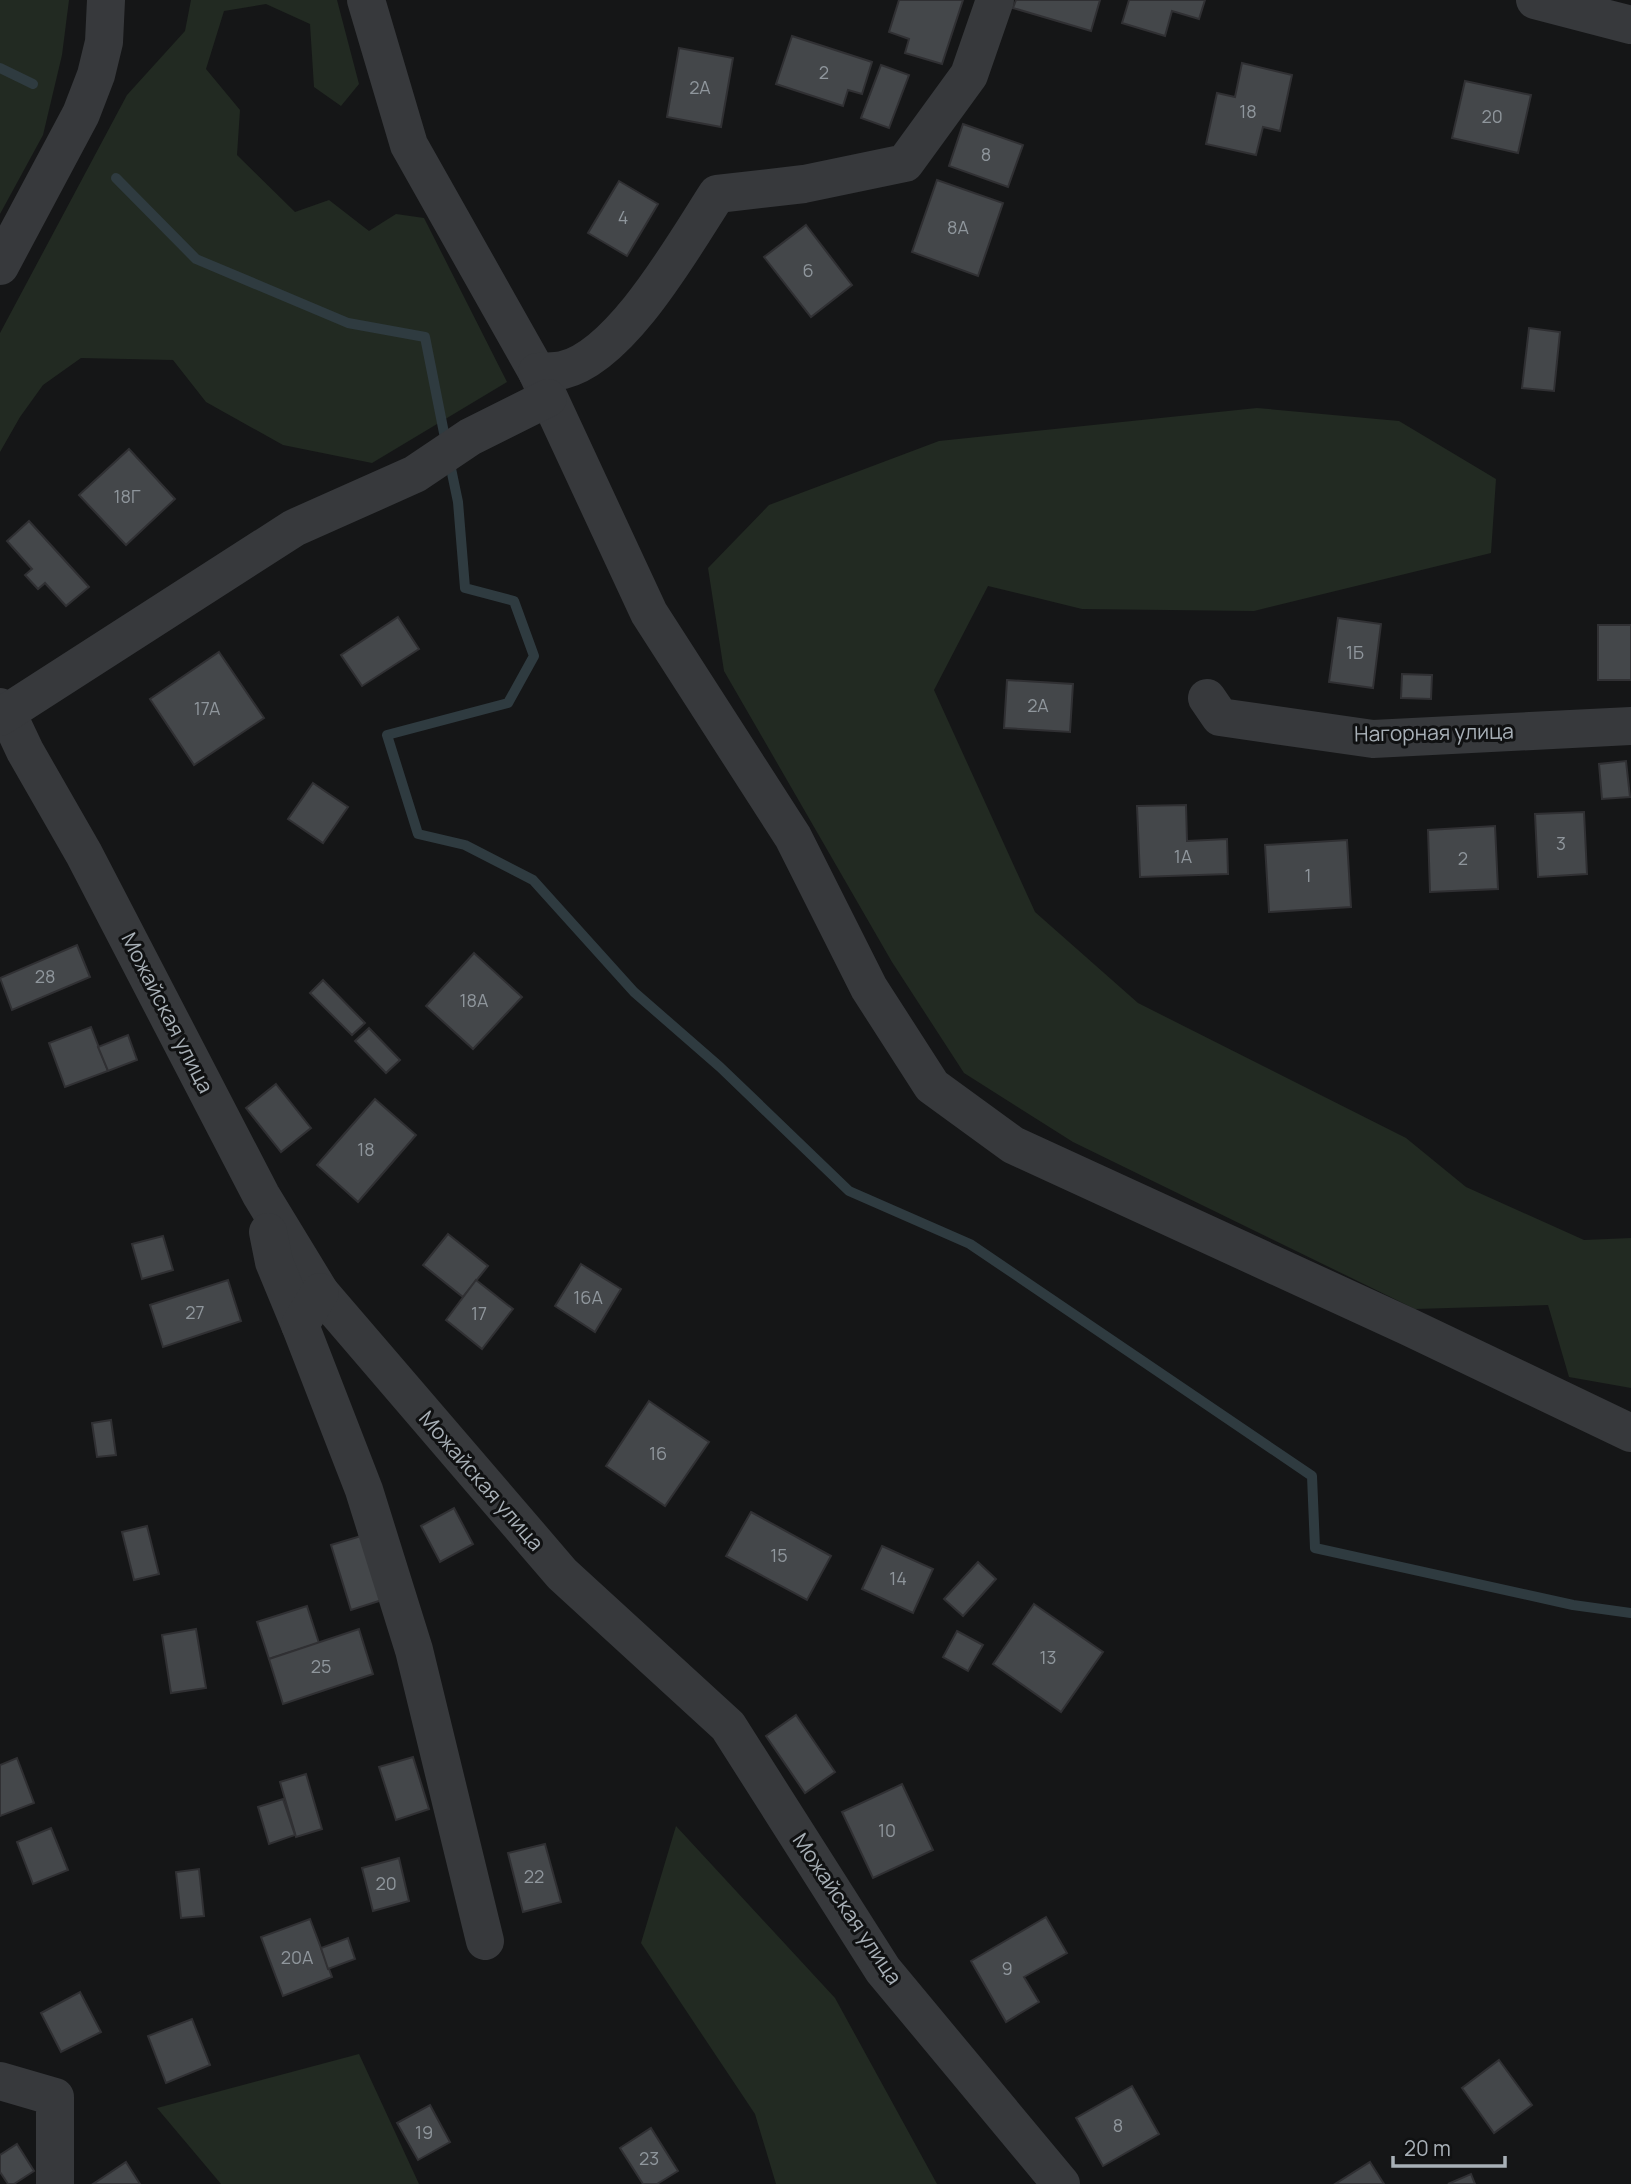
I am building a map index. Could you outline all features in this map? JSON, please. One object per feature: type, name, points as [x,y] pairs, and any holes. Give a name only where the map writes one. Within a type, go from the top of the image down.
[{"type":"street","points":[[0,266],[81,114],[96,75],[104,42],[106,0]]},
{"type":"street","points":[[366,0],[409,145],[542,385],[649,613],[793,837],[869,988],[932,1086],[1013,1145],[1409,1326],[1631,1433]]},
{"type":"street","points":[[2,712],[294,528],[415,474],[542,385],[600,351],[647,302],[718,194],[804,184],[905,163],[969,75],[995,0]]},
{"type":"street","points":[[1535,0],[1631,25]]},
{"type":"street","name":"Нагорная улица","points":[[1207,698],[1220,717],[1373,739],[1631,726]]},
{"type":"street","name":"Можайская улица","points":[[2,712],[84,854],[261,1195],[320,1292],[562,1574],[728,1726],[883,1970],[1061,2184]]},
{"type":"street","points":[[261,1195],[274,1262],[364,1490],[414,1650],[485,1941]]},
{"type":"street","points":[[300,1325],[320,1292]]},
{"type":"street","points":[[0,2081],[55,2097],[55,2184]]},
{"type":"shaded area","points":[[0,0],[69,0],[62,55],[43,135],[0,214]]},
{"type":"shaded area","points":[[191,0],[337,0],[359,84],[341,106],[314,87],[310,24],[266,4],[224,11],[206,69],[240,110],[237,155],[295,212],[329,200],[369,231],[396,214],[424,218],[507,382],[372,463],[283,445],[206,402],[173,360],[81,358],[43,385],[0,452],[0,333],[127,95],[185,31]]},
{"type":"shaded area","points":[[1257,408],[1399,421],[1496,479],[1491,553],[1254,611],[1082,609],[988,586],[934,690],[1035,912],[1138,1003],[1406,1138],[1466,1187],[1584,1240],[1631,1238],[1631,1388],[1569,1377],[1548,1305],[1415,1309],[1073,1142],[964,1073],[892,962],[724,671],[708,568],[769,505],[939,441]]},
{"type":"shaded area","points":[[676,1826],[835,1998],[937,2184],[776,2184],[755,2114],[641,1943]]},
{"type":"shaded area","points":[[359,2054],[419,2184],[221,2184],[157,2108]]},
{"type":"building","points":[[899,0],[963,0],[942,64],[905,53],[909,39],[889,32]]},
{"type":"building","points":[[1016,0],[1100,0],[1091,31],[1013,8]]},
{"type":"building","points":[[1129,0],[1205,0],[1199,19],[1172,11],[1165,36],[1122,23]]},
{"type":"building","points":[[792,36],[872,62],[862,94],[848,90],[843,106],[776,84]]},
{"type":"building","points":[[679,48],[733,58],[721,127],[667,117]]},
{"type":"building","points":[[1242,63],[1292,75],[1280,131],[1263,127],[1256,155],[1206,144],[1217,93],[1235,97]]},
{"type":"building","points":[[881,65],[909,75],[889,128],[861,118]]},
{"type":"building","points":[[1465,81],[1531,95],[1518,153],[1452,138]]},
{"type":"building","points":[[963,124],[1023,145],[1008,187],[949,166]]},
{"type":"building","points":[[937,180],[1003,203],[978,276],[912,252]]},
{"type":"building","points":[[619,181],[658,204],[627,256],[588,233]]},
{"type":"building","points":[[806,225],[852,285],[811,317],[764,257]]},
{"type":"building","points":[[1529,328],[1560,332],[1554,391],[1522,388]]},
{"type":"building","points":[[129,449],[175,499],[126,545],[79,495]]},
{"type":"building","points":[[29,521],[89,587],[66,606],[45,583],[38,589],[25,575],[32,569],[7,541]]},
{"type":"building","points":[[398,617],[419,649],[362,686],[341,655]]},
{"type":"building","points":[[1338,618],[1381,624],[1373,688],[1329,682]]},
{"type":"building","points":[[1598,625],[1631,625],[1631,680],[1598,680]]},
{"type":"building","points":[[219,652],[264,718],[194,765],[150,699]]},
{"type":"building","points":[[1402,674],[1432,675],[1431,699],[1401,698]]},
{"type":"building","points":[[1007,680],[1073,684],[1070,732],[1004,728]]},
{"type":"building","points":[[1626,761],[1630,797],[1602,799],[1599,764]]},
{"type":"building","points":[[313,783],[348,807],[323,843],[288,819]]},
{"type":"building","points":[[1186,805],[1187,841],[1227,839],[1228,874],[1140,877],[1137,806]]},
{"type":"building","points":[[1584,812],[1587,874],[1538,877],[1535,814]]},
{"type":"building","points":[[1495,826],[1498,889],[1430,892],[1428,830]]},
{"type":"building","points":[[1347,840],[1351,907],[1269,912],[1265,845]]},
{"type":"building","points":[[77,945],[90,977],[12,1010],[0,978]]},
{"type":"building","points":[[474,953],[522,997],[473,1049],[426,1006]]},
{"type":"building","points":[[323,980],[365,1023],[352,1035],[310,993]]},
{"type":"building","points":[[91,1027],[108,1071],[65,1087],[49,1043]]},
{"type":"building","points":[[369,1028],[400,1060],[386,1073],[355,1041]]},
{"type":"building","points":[[128,1035],[137,1060],[108,1071],[98,1047]]},
{"type":"building","points":[[276,1084],[311,1128],[281,1152],[246,1108]]},
{"type":"building","points":[[375,1099],[416,1135],[358,1202],[317,1165]]},
{"type":"building","points":[[448,1234],[488,1266],[463,1297],[423,1265]]},
{"type":"building","points":[[163,1236],[173,1270],[142,1279],[132,1244]]},
{"type":"building","points":[[581,1264],[621,1289],[595,1332],[555,1306]]},
{"type":"building","points":[[228,1280],[241,1321],[163,1347],[150,1305]]},
{"type":"building","points":[[476,1280],[513,1309],[482,1349],[446,1320]]},
{"type":"building","points":[[649,1401],[709,1442],[665,1506],[606,1466]]},
{"type":"building","points":[[111,1420],[116,1455],[97,1457],[92,1423]]},
{"type":"building","points":[[454,1508],[473,1544],[440,1562],[421,1526]]},
{"type":"building","points":[[751,1512],[831,1556],[807,1600],[726,1556]]},
{"type":"building","points":[[147,1526],[159,1574],[134,1580],[122,1532]]},
{"type":"building","points":[[361,1536],[382,1600],[351,1610],[331,1545]]},
{"type":"building","points":[[882,1546],[933,1569],[913,1613],[862,1589]]},
{"type":"building","points":[[978,1562],[996,1579],[963,1616],[944,1599]]},
{"type":"building","points":[[1034,1604],[1103,1652],[1061,1712],[993,1664]]},
{"type":"building","points":[[307,1606],[319,1643],[269,1659],[257,1622]]},
{"type":"building","points":[[196,1629],[206,1688],[171,1693],[162,1635]]},
{"type":"building","points":[[359,1629],[373,1674],[283,1704],[269,1659]]},
{"type":"building","points":[[957,1631],[983,1645],[968,1671],[943,1657]]},
{"type":"building","points":[[796,1715],[835,1772],[805,1793],[766,1736]]},
{"type":"building","points":[[413,1757],[429,1809],[396,1820],[379,1767]]},
{"type":"building","points":[[17,1758],[34,1803],[0,1816],[0,1765]]},
{"type":"building","points":[[306,1774],[322,1829],[296,1837],[280,1782]]},
{"type":"building","points":[[902,1784],[933,1850],[873,1878],[842,1812]]},
{"type":"building","points":[[283,1799],[295,1835],[269,1844],[258,1807]]},
{"type":"building","points":[[51,1828],[68,1870],[33,1884],[17,1842]]},
{"type":"building","points":[[545,1844],[561,1902],[523,1912],[508,1853]]},
{"type":"building","points":[[399,1858],[409,1901],[373,1911],[362,1868]]},
{"type":"building","points":[[199,1869],[204,1916],[181,1918],[176,1872]]},
{"type":"building","points":[[1046,1917],[1067,1953],[1024,1977],[1039,2002],[1006,2022],[971,1961]]},
{"type":"building","points":[[310,1919],[332,1977],[283,1996],[261,1937]]},
{"type":"building","points":[[348,1938],[355,1959],[328,1969],[321,1948]]},
{"type":"building","points":[[80,1992],[101,2032],[61,2052],[41,2013]]},
{"type":"building","points":[[192,2019],[210,2065],[166,2083],[148,2036]]},
{"type":"building","points":[[1499,2060],[1532,2105],[1494,2133],[1462,2088]]},
{"type":"building","points":[[1132,2086],[1159,2134],[1103,2166],[1076,2118]]},
{"type":"building","points":[[430,2105],[450,2142],[418,2160],[397,2123]]},
{"type":"building","points":[[651,2128],[678,2171],[657,2184],[643,2184],[620,2148]]},
{"type":"building","points":[[17,2144],[34,2171],[14,2184],[8,2184],[0,2172],[0,2155]]},
{"type":"building","points":[[126,2162],[140,2184],[93,2184]]},
{"type":"building","points":[[1370,2162],[1384,2184],[1335,2184]]},
{"type":"building","points":[[1471,2174],[1475,2184],[1448,2184]]},
{"type":"waterway","points":[[0,68],[33,84]]},
{"type":"waterway","points":[[116,178],[196,259],[348,323],[425,337],[446,443]]},
{"type":"waterway","points":[[449,459],[458,502],[465,588],[514,601],[534,656],[508,703],[387,735],[418,834],[465,845],[533,880],[634,992],[720,1067],[849,1191],[970,1244],[1312,1476],[1315,1548],[1573,1605],[1631,1613]]}]
